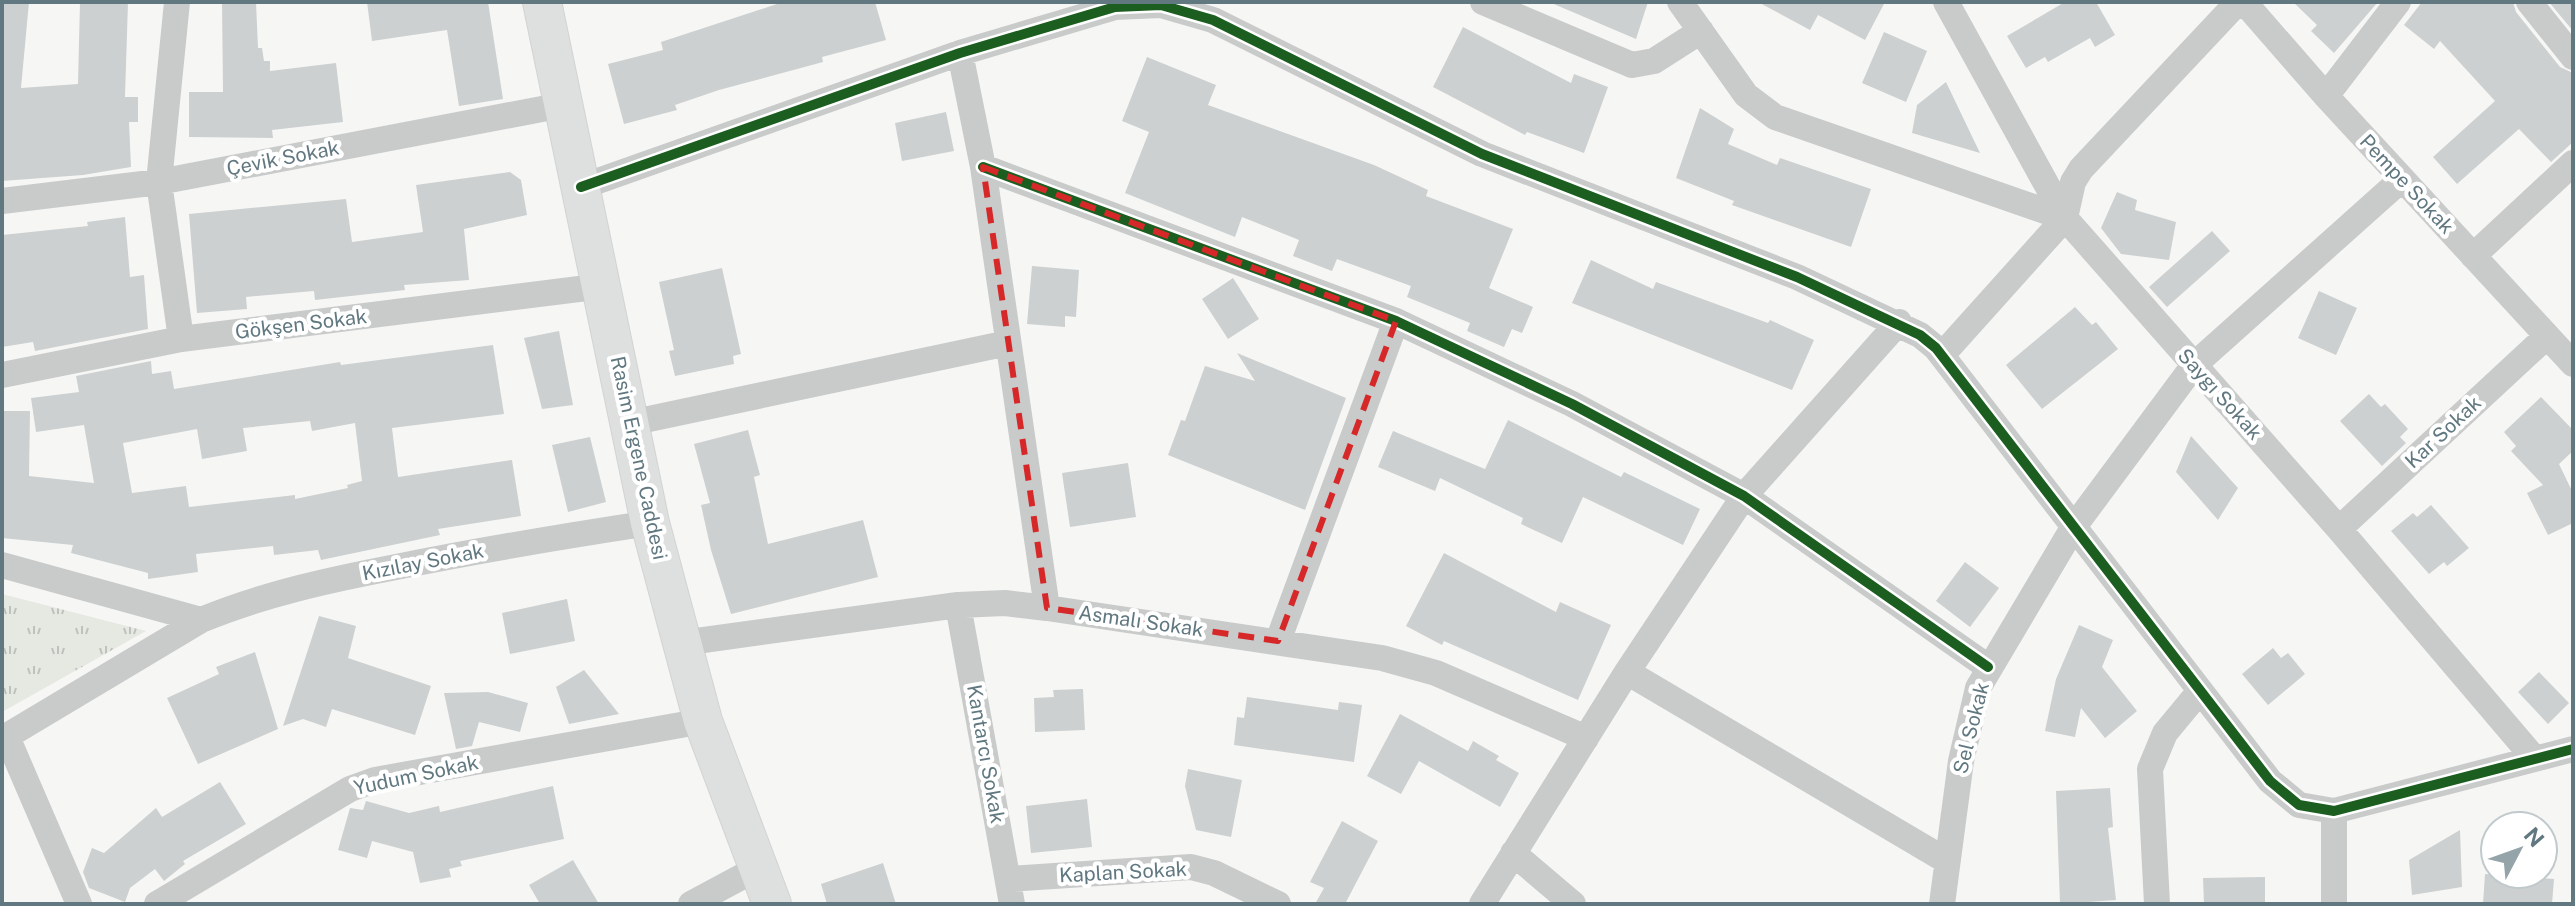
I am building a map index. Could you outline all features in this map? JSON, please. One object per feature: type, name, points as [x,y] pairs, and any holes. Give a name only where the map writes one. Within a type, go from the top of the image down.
[{"type":"main road","name":"Rasim Ergene Caddesi","points":[[542,2],[650,523],[703,721],[772,904]]},
{"type":"street","points":[[177,2],[159,182],[181,339]]},
{"type":"street","points":[[1483,2],[1632,65],[1654,61],[1701,31]]},
{"type":"street","points":[[1680,2],[1746,95],[1775,117],[2065,218]]},
{"type":"street","name":"Saygı Sokak","points":[[1946,2],[2065,218],[2339,529],[2534,758]]},
{"type":"street","points":[[1942,355],[2065,218],[2073,182],[2081,169],[2241,2]]},
{"type":"street","name":"Pempe Sokak","points":[[2241,2],[2571,359]]},
{"type":"street","points":[[2326,96],[2398,2]]},
{"type":"street","points":[[2529,2],[2573,57]]},
{"type":"street","points":[[581,187],[1091,8],[1145,4],[1178,8],[1213,20],[1482,154],[1797,277],[1899,322],[1920,335],[1942,355],[2199,692],[2270,781],[2286,796],[2315,810],[2334,811],[2573,749]]},
{"type":"street","points":[[960,53],[983,167],[1047,608]]},
{"type":"street","name":"Çevik Sokak","points":[[2,201],[159,182],[563,105]]},
{"type":"street","points":[[2473,256],[2573,163]]},
{"type":"street","points":[[983,167],[1396,321],[1585,410],[1744,496],[1988,667]]},
{"type":"street","name":"Sel Sokak","points":[[1942,904],[1961,761],[1978,688],[2073,528],[2194,365],[2402,179]]},
{"type":"street","name":"Gökşen Sokak","points":[[2,375],[181,339],[603,286]]},
{"type":"street","points":[[1278,641],[1396,321]]},
{"type":"street","points":[[1482,904],[1627,672],[1744,496],[1899,322]]},
{"type":"street","name":"Kar Sokak","points":[[2339,529],[2547,336]]},
{"type":"street","points":[[630,423],[1008,343]]},
{"type":"street","name":"Kızılay Sokak","points":[[4,738],[201,620],[261,597],[319,582],[546,539],[650,523]]},
{"type":"street","points":[[2,565],[201,620]]},
{"type":"street","name":"Asmalı Sokak","points":[[682,643],[983,602],[1047,608],[1278,641],[1411,664],[1586,738]]},
{"type":"street","name":"Kantarcı Sokak","points":[[958,605],[1011,892]]},
{"type":"street","points":[[1627,672],[1947,861]]},
{"type":"street","points":[[2157,904],[2150,769],[2165,733],[2199,692]]},
{"type":"street","name":"Yudum Sokak","points":[[157,904],[324,802],[362,784],[703,721]]},
{"type":"street","points":[[4,738],[79,904]]},
{"type":"street","points":[[2334,811],[2334,904]]},
{"type":"street","points":[[1513,853],[1573,904]]},
{"type":"street","name":"Kaplan Sokak","points":[[1011,892],[1166,866],[1191,867],[1214,873],[1278,904]]},
{"type":"street","points":[[691,904],[758,868]]},
{"type":"highlighted area","points":[[983,167],[1396,321],[1278,641],[1047,608]]},
{"type":"green space","points":[[2,594],[146,631],[2,712]]},
{"type":"building","points":[[2,2],[29,2],[21,88],[78,84],[80,2],[128,2],[125,97],[138,97],[138,122],[129,122],[131,167],[83,175],[2,181]]},
{"type":"building","points":[[222,2],[256,2],[258,48],[262,48],[264,61],[270,61],[270,71],[336,63],[343,122],[272,130],[273,138],[189,137],[189,92],[223,92]]},
{"type":"building","points":[[367,2],[488,2],[503,99],[459,106],[447,30],[372,41]]},
{"type":"building","points":[[783,2],[875,2],[886,40],[822,57],[823,62],[719,90],[675,105],[677,110],[624,124],[608,64],[663,50],[661,42]]},
{"type":"building","points":[[1549,2],[1648,2],[1636,39]]},
{"type":"building","points":[[1758,2],[1885,2],[1865,40],[1818,15],[1810,30]]},
{"type":"building","points":[[2065,2],[2096,2],[2115,35],[2095,47],[2090,38],[2048,62],[2045,57],[2026,68],[2007,36]]},
{"type":"building","points":[[2293,2],[2378,2],[2334,53],[2311,31],[2317,25]]},
{"type":"building","points":[[2422,2],[2513,2],[2516,12],[2560,67],[2573,73],[2573,142],[2551,162],[2519,129],[2457,184],[2433,157],[2495,101],[2440,41],[2434,49],[2404,25]]},
{"type":"building","points":[[2549,2],[2573,2],[2573,31]]},
{"type":"building","points":[[1463,27],[1571,83],[1574,74],[1608,87],[1584,153],[1527,132],[1525,135],[1433,87]]},
{"type":"building","points":[[1884,32],[1927,51],[1906,102],[1862,83]]},
{"type":"building","points":[[1147,57],[1216,85],[1208,105],[1374,165],[1428,190],[1426,196],[1513,229],[1489,288],[1533,307],[1522,333],[1512,329],[1504,347],[1467,331],[1470,323],[1407,297],[1411,286],[1337,259],[1332,271],[1293,256],[1299,240],[1242,217],[1235,237],[1125,193],[1149,132],[1122,121]]},
{"type":"building","points":[[1946,82],[1980,153],[1912,133],[1917,105]]},
{"type":"building","points":[[1700,108],[1734,129],[1728,144],[1777,165],[1780,158],[1871,189],[1851,247],[1732,205],[1734,201],[1676,178]]},
{"type":"building","points":[[946,112],[954,151],[902,161],[895,123]]},
{"type":"building","points":[[510,172],[521,180],[527,215],[464,229],[469,280],[404,285],[405,290],[315,300],[314,291],[246,297],[247,309],[197,313],[189,214],[346,199],[352,242],[423,232],[416,185]]},
{"type":"building","points":[[2117,192],[2137,200],[2135,210],[2176,222],[2169,260],[2121,254],[2101,228]]},
{"type":"building","points":[[125,217],[130,277],[144,275],[148,329],[35,351],[33,342],[2,347],[2,235],[88,226],[87,222]]},
{"type":"building","points":[[2212,231],[2230,251],[2167,307],[2149,287]]},
{"type":"building","points":[[1591,260],[1653,289],[1656,282],[1768,323],[1770,320],[1814,340],[1792,390],[1572,303]]},
{"type":"building","points":[[1032,266],[1079,270],[1076,317],[1065,316],[1065,327],[1027,324]]},
{"type":"building","points":[[722,268],[741,354],[733,356],[734,364],[675,376],[669,351],[674,350],[659,282]]},
{"type":"building","points":[[1233,278],[1259,319],[1228,339],[1202,299]]},
{"type":"building","points":[[2319,291],[2357,308],[2336,355],[2298,338]]},
{"type":"building","points":[[2075,307],[2092,325],[2096,322],[2118,349],[2042,409],[2006,365]]},
{"type":"building","points":[[559,331],[573,405],[542,409],[524,338]]},
{"type":"building","points":[[493,345],[504,414],[392,428],[398,477],[512,460],[521,516],[438,529],[440,535],[321,560],[318,550],[274,555],[273,546],[196,554],[198,572],[148,579],[148,573],[71,553],[73,545],[2,538],[2,411],[30,411],[29,476],[94,483],[84,425],[36,432],[31,398],[79,392],[76,376],[151,361],[152,374],[171,371],[174,389],[340,362],[341,365]],"holes":[[[310,421],[312,431],[355,423],[362,481],[347,485],[348,488],[295,499],[295,495],[189,507],[186,486],[132,493],[123,443],[197,429],[202,459],[247,451],[243,428]]]},
{"type":"building","points":[[1237,353],[1346,398],[1305,510],[1168,455],[1181,420],[1185,421],[1205,366],[1255,381]]},
{"type":"building","points":[[2369,394],[2381,407],[2385,404],[2408,429],[2400,437],[2406,443],[2382,466],[2340,421]]},
{"type":"building","points":[[2541,397],[2573,430],[2573,451],[2559,464],[2573,493],[2573,523],[2548,535],[2527,493],[2543,485],[2511,451],[2516,446],[2504,432]]},
{"type":"building","points":[[1508,420],[1621,477],[1624,472],[1700,509],[1683,545],[1583,497],[1562,543],[1521,524],[1523,518],[1440,478],[1435,491],[1378,467],[1393,431],[1485,469]]},
{"type":"building","points":[[748,430],[760,475],[754,477],[768,544],[863,520],[878,577],[731,614],[701,505],[710,503],[694,444]]},
{"type":"building","points":[[2191,436],[2238,488],[2218,520],[2176,472]]},
{"type":"building","points":[[590,437],[606,502],[568,512],[552,445]]},
{"type":"building","points":[[1128,463],[1136,517],[1070,527],[1062,473]]},
{"type":"building","points":[[2431,505],[2469,548],[2447,566],[2444,562],[2429,574],[2391,531],[2413,513],[2417,517]]},
{"type":"building","points":[[1444,553],[1556,612],[1560,602],[1611,625],[1578,700],[1444,641],[1442,645],[1406,626]]},
{"type":"building","points":[[1965,562],[1999,588],[1970,627],[1936,601]]},
{"type":"building","points":[[567,599],[575,641],[510,654],[502,613]]},
{"type":"building","points":[[319,616],[356,626],[348,658],[431,686],[415,735],[332,709],[326,727],[303,719],[283,726]]},
{"type":"building","points":[[2079,625],[2113,640],[2102,667],[2137,711],[2105,738],[2081,708],[2075,737],[2045,731],[2056,679]]},
{"type":"building","points":[[2273,648],[2281,658],[2288,653],[2305,674],[2268,705],[2242,674]]},
{"type":"building","points":[[255,652],[278,729],[198,764],[167,698],[219,674],[216,667]]},
{"type":"building","points":[[584,670],[619,714],[569,724],[556,687]]},
{"type":"building","points":[[2539,672],[2569,703],[2548,724],[2518,692]]},
{"type":"building","points":[[1083,689],[1085,730],[1035,732],[1034,698],[1054,697],[1053,690]]},
{"type":"building","points":[[488,692],[528,703],[520,732],[479,722],[472,746],[456,749],[444,693]]},
{"type":"building","points":[[1247,697],[1338,710],[1339,702],[1362,705],[1354,762],[1234,745],[1237,717],[1244,718]]},
{"type":"building","points":[[1400,714],[1468,751],[1473,741],[1499,756],[1496,760],[1519,773],[1500,807],[1419,761],[1401,794],[1367,776]]},
{"type":"building","points":[[1188,769],[1242,780],[1231,837],[1196,830],[1185,786]]},
{"type":"building","points":[[220,782],[246,824],[183,861],[185,864],[164,881],[155,869],[130,888],[125,902],[89,888],[83,872],[92,848],[104,853],[156,808],[162,817]]},
{"type":"building","points":[[553,786],[564,839],[460,861],[462,866],[449,869],[451,877],[420,883],[413,852],[372,841],[367,858],[338,850],[350,808],[363,810],[366,801],[409,813],[439,806],[440,812]]},
{"type":"building","points":[[2110,788],[2113,827],[2108,828],[2116,900],[2060,904],[2056,791]]},
{"type":"building","points":[[1087,799],[1092,847],[1031,853],[1026,806]]},
{"type":"building","points":[[1342,821],[1378,841],[1345,904],[1315,904],[1324,888],[1310,882]]},
{"type":"building","points":[[2460,830],[2462,887],[2412,895],[2409,860]]},
{"type":"building","points":[[573,860],[599,904],[540,904],[529,885]]},
{"type":"building","points":[[883,863],[896,904],[827,904],[821,884]]},
{"type":"building","points":[[2265,877],[2265,904],[2204,904],[2203,878]]},
{"type":"building","points":[[2484,890],[2553,890],[2552,904],[2483,904]]},
{"type":"cycle path","points":[[581,187],[960,53],[1115,7],[1161,5],[1213,20],[1482,154],[1797,277],[1920,335],[1936,348],[2270,781],[2299,805],[2334,811],[2573,749]]},
{"type":"cycle path","points":[[983,167],[1396,321],[1572,404],[1744,496],[1988,667]]}]
